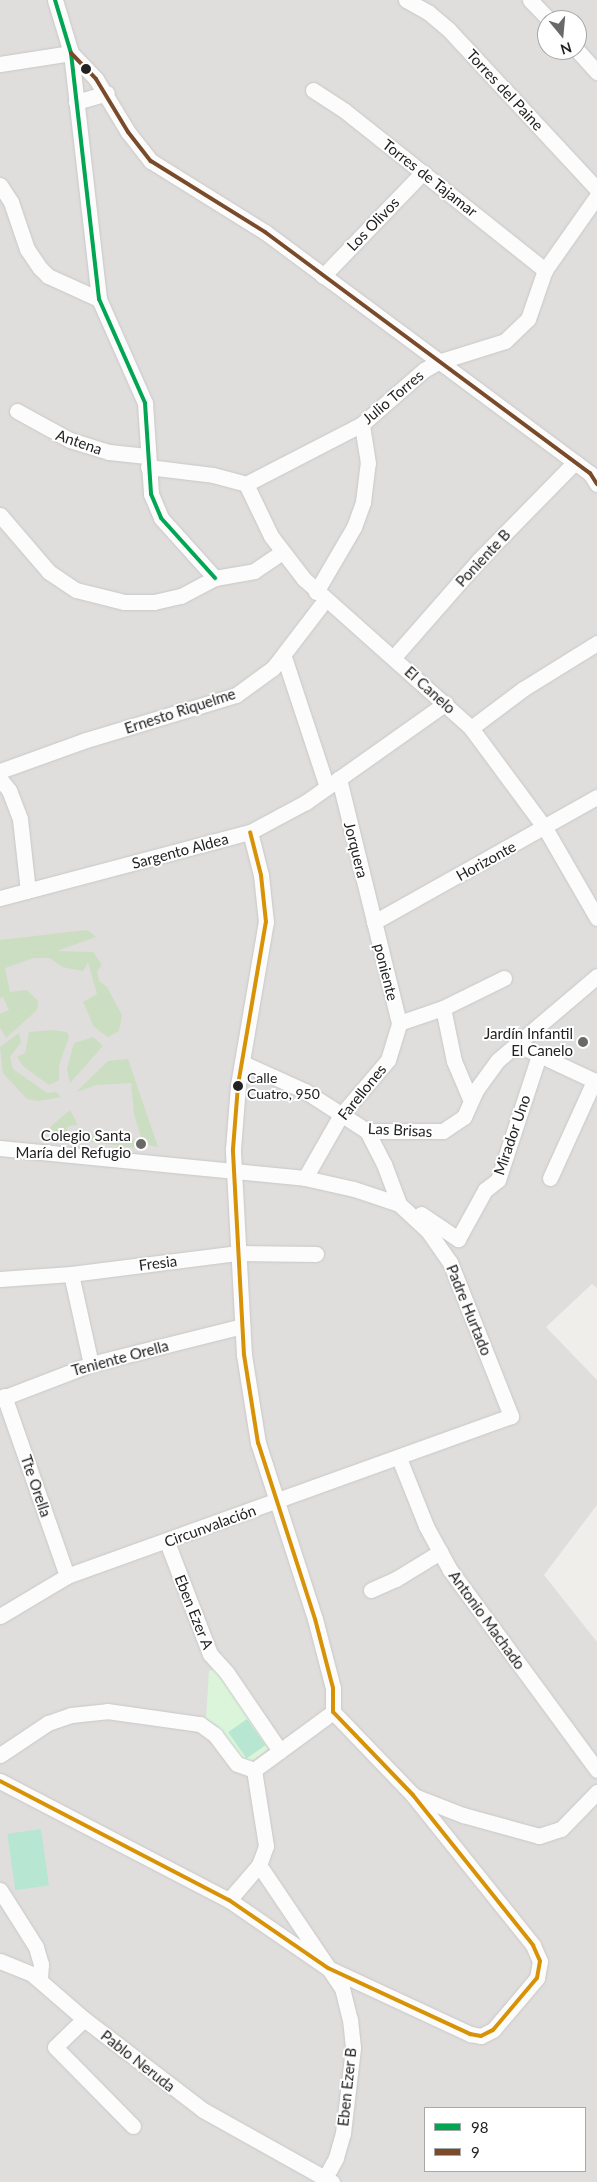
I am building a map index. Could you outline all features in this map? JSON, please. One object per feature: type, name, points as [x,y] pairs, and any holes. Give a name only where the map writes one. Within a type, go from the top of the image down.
[{"type":"street","points":[[55,0],[71,53],[99,299],[145,403],[149,428],[148,462],[151,494],[160,518],[215,578]]},
{"type":"street","name":"Torres del Paine","points":[[406,0],[429,13],[449,30],[597,189]]},
{"type":"street","points":[[530,0],[540,10]]},
{"type":"street","points":[[0,64],[71,53]]},
{"type":"street","points":[[71,53],[107,93],[128,132],[151,161],[265,232],[595,478]]},
{"type":"street","points":[[586,60],[597,72]]},
{"type":"street","name":"Torres de Tajamar","points":[[313,90],[346,111],[545,270]]},
{"type":"street","points":[[76,102],[107,93]]},
{"type":"street","name":"Los Olivos","points":[[323,276],[423,172]]},
{"type":"street","points":[[0,185],[10,202],[27,249],[40,268],[48,276],[99,299]]},
{"type":"street","name":"Julio Torres","points":[[246,484],[362,424],[424,370],[438,362],[496,346],[514,335],[533,310],[545,270],[597,196]]},
{"type":"street","name":"Antena","points":[[17,411],[70,440],[148,462]]},
{"type":"street","name":"Ernesto Riquelme","points":[[0,771],[86,740],[220,702],[251,686],[284,657],[321,596],[354,527],[363,502],[368,463],[362,424]]},
{"type":"street","points":[[148,462],[213,475],[246,484]]},
{"type":"street","name":"Poniente B","points":[[394,657],[479,560],[575,462]]},
{"type":"street","name":"El Canelo","points":[[246,484],[261,519],[282,552],[321,596],[394,657],[471,728],[545,828],[597,915]]},
{"type":"street","points":[[0,515],[49,572],[76,590],[124,602],[154,602],[181,596],[215,578],[254,571],[282,552]]},
{"type":"street","points":[[471,728],[530,684],[597,643]]},
{"type":"street","name":"Jorquera","points":[[284,657],[333,782],[374,922]]},
{"type":"street","name":"Sargento Aldea","points":[[0,898],[250,832],[284,815],[446,703]]},
{"type":"street","points":[[0,779],[9,790],[20,819],[28,891]]},
{"type":"street","name":"Horizonte","points":[[374,922],[545,828],[597,797]]},
{"type":"street","points":[[250,832],[261,876],[266,922],[233,1128],[237,1252],[242,1326],[252,1413],[276,1502],[315,1619],[333,1688],[333,1712],[413,1796],[463,1815],[539,1836],[561,1829],[597,1792]]},
{"type":"street","name":"poniente","points":[[374,922],[399,1023]]},
{"type":"street","name":"Las Brisas","points":[[243,1063],[285,1080],[367,1132],[444,1131],[458,1123],[490,1070],[516,1044],[597,976]]},
{"type":"street","points":[[399,1023],[443,1008],[504,978]]},
{"type":"street","points":[[443,1008],[454,1061],[471,1101]]},
{"type":"street","name":"Farellones","points":[[305,1178],[342,1115],[388,1060],[399,1023]]},
{"type":"street","points":[[516,1044],[596,1082],[550,1178]]},
{"type":"street","name":"Mirador Uno","points":[[405,1209],[420,1213],[458,1239],[485,1190],[498,1180],[539,1055]]},
{"type":"street","points":[[367,1132],[405,1209]]},
{"type":"street","name":"Padre Hurtado","points":[[0,1148],[305,1178],[354,1189],[405,1209],[428,1231],[450,1262],[511,1416]]},
{"type":"street","name":"Fresia","points":[[0,1279],[71,1274],[237,1252],[316,1254]]},
{"type":"street","points":[[71,1274],[91,1364]]},
{"type":"street","name":"Teniente Orella","points":[[2,1397],[91,1364],[242,1326]]},
{"type":"street","name":"Tte Orella","points":[[2,1397],[67,1576]]},
{"type":"street","name":"Circunvalación","points":[[0,1616],[67,1576],[167,1542],[511,1416]]},
{"type":"street","name":"Antonio Machado","points":[[398,1458],[416,1504],[440,1552],[464,1590],[597,1770]]},
{"type":"street","name":"Eben Ezer A","points":[[167,1542],[210,1654],[227,1673],[280,1751]]},
{"type":"street","points":[[371,1590],[396,1579],[440,1552]]},
{"type":"street","points":[[0,1755],[48,1723],[71,1715],[107,1711],[200,1724],[215,1735],[237,1764],[254,1770]]},
{"type":"street","points":[[254,1770],[333,1712]]},
{"type":"street","points":[[229,1900],[259,1865],[266,1846],[254,1770]]},
{"type":"street","name":"Eben Ezer B","points":[[0,1781],[229,1900],[328,1968],[470,2034],[481,2036],[493,2030],[535,1983],[539,1972],[538,1955],[413,1796]]},
{"type":"street","name":"Eben Ezer B","points":[[259,1865],[342,1988],[353,2048],[343,2133],[328,2180]]},
{"type":"street","points":[[0,1890],[34,1941],[41,1964],[40,1980]]},
{"type":"street","name":"Pablo Neruda","points":[[0,1961],[24,1969],[40,1980],[84,2019],[203,2110],[328,2180]]},
{"type":"street","points":[[84,2019],[55,2047],[133,2126]]},
{"type":"shaded area","points":[[0,0],[597,0],[597,1288],[592,1284],[546,1327],[597,1380],[597,1505],[544,1575],[597,1642],[597,2182],[0,2182]]},
{"type":"green space","points":[[87,930],[96,937],[57,951],[93,952],[102,965],[97,971],[99,981],[107,987],[122,1015],[119,1031],[108,1037],[94,1027],[83,1002],[97,994],[88,962],[83,971],[62,967],[50,958],[34,958],[5,968],[10,992],[27,990],[38,1001],[37,1010],[6,1038],[0,1027],[0,1014],[9,1010],[3,997],[0,998],[0,940]]},
{"type":"green space","points":[[53,1030],[67,1032],[69,1037],[59,1065],[59,1080],[49,1085],[24,1067],[17,1057],[25,1053],[29,1032]]},
{"type":"green space","points":[[19,1033],[21,1042],[10,1057],[13,1069],[47,1093],[56,1092],[61,1097],[38,1101],[27,1099],[3,1073],[0,1047]]},
{"type":"green space","points":[[93,1037],[103,1046],[70,1083],[67,1069],[74,1043]]},
{"type":"green space","points":[[128,1059],[158,1147],[147,1145],[141,1137],[134,1114],[131,1083],[96,1085],[76,1092],[108,1061]]},
{"type":"green space","points":[[70,1110],[78,1125],[68,1126],[62,1143],[52,1137],[50,1127]]},
{"type":"green space","points":[[97,1130],[119,1139],[137,1139],[136,1148],[84,1141]]},
{"type":"green space","points":[[217,1668],[273,1745],[249,1763],[241,1761],[217,1726],[206,1718],[209,1671]]},
{"type":"green space","points":[[247,1719],[265,1745],[247,1758],[228,1732]]},
{"type":"green space","points":[[41,1829],[49,1885],[15,1890],[7,1834]]},
{"type":"transit line","name":"98","points":[[55,0],[71,53],[99,299],[145,403],[151,494],[161,518],[215,578]]},
{"type":"transit line","name":"9","points":[[71,53],[96,79],[128,132],[151,161],[265,232],[590,473],[597,484]]},
{"type":"transit line","points":[[0,1781],[229,1900],[328,1968],[470,2034],[481,2036],[493,2030],[537,1978],[540,1961],[533,1945],[413,1795],[333,1712],[333,1688],[315,1619],[258,1443],[244,1355],[233,1149],[238,1085],[266,922],[261,875],[250,832]]},
{"type":"place","name":"Jardín Infantil El Canelo","points":[[583,1042]]},
{"type":"place","name":"Calle Cuatro, 950","points":[[238,1086]]},
{"type":"place","name":"Colegio Santa María del Refugio","points":[[141,1144]]}]
